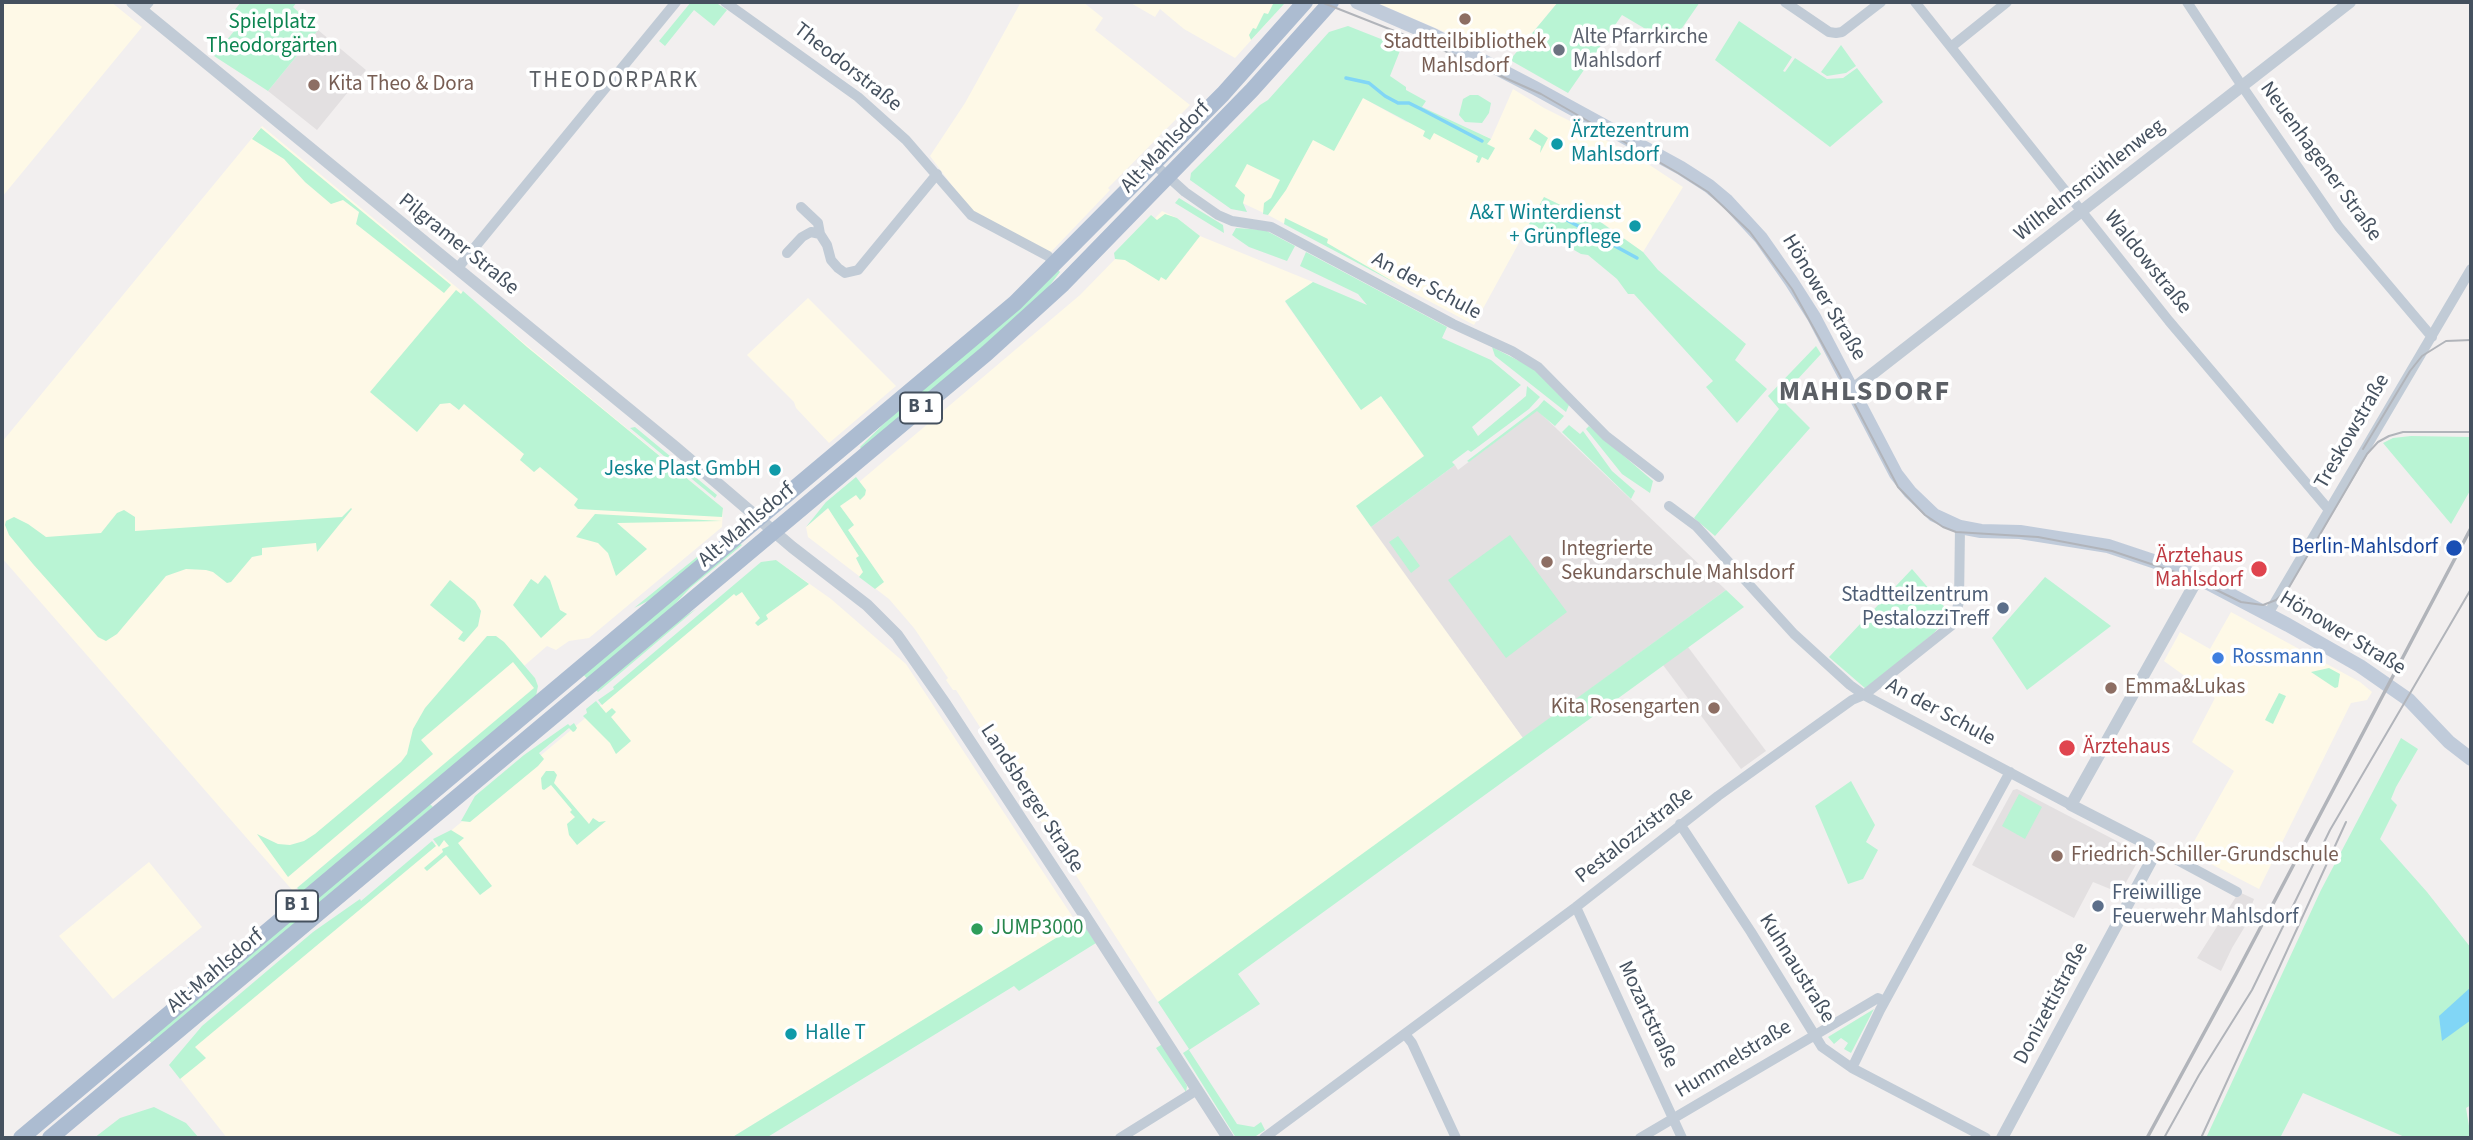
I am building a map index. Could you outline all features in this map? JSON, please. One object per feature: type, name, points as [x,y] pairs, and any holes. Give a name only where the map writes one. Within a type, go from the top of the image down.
[{"type":"main road","name":"Alt-Mahlsdorf","points":[[21,1138],[1015,303],[1223,94],[1306,2]]},
{"type":"main road","name":"Alt-Mahlsdorf","points":[[50,1138],[987,353],[1054,293],[1252,90],[1331,2]]},
{"type":"main road","name":"Hönower Straße","points":[[1357,2],[1433,35],[1512,75],[1709,186],[1753,228],[1782,267],[1814,317],[1904,486],[1934,515],[1960,527],[1981,531],[2020,532],[2101,545],[2158,561],[2198,578],[2347,657],[2409,700],[2449,742],[2471,759]]},
{"type":"street","points":[[457,269],[676,2]]},
{"type":"street","name":"Theodorstraße","points":[[725,2],[858,97],[906,140],[971,215],[1048,256],[1055,264]]},
{"type":"street","points":[[1786,2],[1829,32],[1836,33],[1842,32],[1881,2]]},
{"type":"street","name":"Waldowstraße","points":[[1915,2],[2081,212],[2245,413],[2329,510]]},
{"type":"street","points":[[1951,47],[2007,2]]},
{"type":"street","name":"Neuenhagener Straße","points":[[2187,2],[2339,227],[2431,337]]},
{"type":"street","name":"Wilhelmsmühlenweg","points":[[1853,389],[2350,2]]},
{"type":"street","name":"Pilgramer Straße","points":[[141,4],[759,518]]},
{"type":"street","name":"An der Schule","points":[[1154,164],[1218,215],[1233,221],[1271,227],[1452,324],[1529,361],[1606,436],[1659,477]]},
{"type":"street","points":[[801,207],[818,223],[831,260],[845,274],[859,270],[937,174]]},
{"type":"street","points":[[787,253],[802,237],[811,232],[820,234]]},
{"type":"street","name":"Treskowstraße","points":[[2268,614],[2471,270]]},
{"type":"street","name":"An der Schule","points":[[1669,506],[1696,526],[1794,634],[1864,695],[2237,892]]},
{"type":"street","name":"Landsberger Straße","points":[[759,518],[867,604],[897,635],[1078,905],[1228,1138]]},
{"type":"street","name":"Pestalozzistraße","points":[[1264,1138],[1576,907],[1680,824],[1852,699],[1864,695],[1952,625],[1959,602],[1960,527]]},
{"type":"street","points":[[2071,804],[2198,578]]},
{"type":"street","points":[[1852,1068],[1885,1001],[2010,772]]},
{"type":"street","name":"Kuhnaustraße","points":[[1680,824],[1822,1047],[1852,1068],[1986,1138]]},
{"type":"street","name":"Donizettistraße","points":[[2002,1138],[2151,861],[2153,850]]},
{"type":"street","name":"Mozartstraße","points":[[1576,907],[1682,1138]]},
{"type":"street","name":"Hummelstraße","points":[[1640,1138],[1878,998],[1885,1001]]},
{"type":"street","points":[[1405,1034],[1412,1043],[1456,1138]]},
{"type":"street","points":[[1120,1138],[1197,1090]]},
{"type":"shaded area","points":[[2,2],[111,2],[142,27],[2,197]]},
{"type":"shaded area","points":[[1021,2],[1083,2],[1103,18],[1095,30],[1190,105],[1108,188],[1110,190],[1049,254],[972,212],[930,156],[965,103]]},
{"type":"shaded area","points":[[1129,2],[1284,2],[1235,58],[1184,29],[1160,9],[1155,17]]},
{"type":"shaded area","points":[[1375,2],[1558,2],[1522,45],[1497,33],[1489,51]]},
{"type":"shaded area","name":"Kita Theo & Dora","points":[[318,30],[366,70],[317,130],[268,91]]},
{"type":"shaded area","points":[[1513,89],[1648,164],[1683,187],[1643,252],[1583,209],[1579,214],[1544,197],[1474,325],[1214,186],[1271,102],[1363,98],[1406,122],[1483,135],[1491,139]]},
{"type":"shaded area","points":[[262,126],[723,508],[722,527],[589,638],[569,641],[556,650],[547,646],[524,666],[535,678],[538,686],[293,891],[2,558],[2,442]]},
{"type":"shaded area","points":[[1162,211],[1177,218],[1200,236],[1313,282],[1285,302],[1361,409],[1381,396],[1425,456],[1357,506],[1523,738],[1158,1002],[914,628],[889,599],[808,537],[806,527],[1080,295]]},
{"type":"shaded area","points":[[808,298],[896,386],[829,443],[796,408],[794,402],[747,355]]},
{"type":"shaded area","name":"Integrierte Sekundarschule Mahlsdorf","points":[[1537,410],[1726,590],[1523,738],[1371,527],[1455,465],[1458,470]]},
{"type":"shaded area","points":[[776,560],[831,599],[906,664],[1078,925],[731,1138],[227,1138],[172,1068],[208,1030],[365,903]]},
{"type":"shaded area","points":[[2231,612],[2360,682],[2372,692],[2367,700],[2351,703],[2259,889],[2188,852],[2234,771],[2192,742],[2215,698],[2164,661],[2180,632],[2210,649]]},
{"type":"shaded area","name":"Kita Rosengarten","points":[[1688,647],[1766,751],[1741,769],[1663,665]]},
{"type":"shaded area","name":"Friedrich-Schiller-Grundschule","points":[[2017,789],[2134,850],[2138,861],[2120,893],[2093,882],[2074,918],[1972,865],[2013,790]]},
{"type":"shaded area","points":[[149,862],[202,927],[113,999],[59,936]]},
{"type":"shaded area","points":[[2239,892],[2254,899],[2250,910],[2253,913],[2221,971],[2197,958]]},
{"type":"green space","name":"Spielplatz Theodorgärten","points":[[241,2],[297,2],[293,7],[318,30],[268,91],[214,56],[239,25],[229,17]]},
{"type":"green space","points":[[691,2],[715,2],[727,10],[714,26],[694,10],[665,46],[659,41]]},
{"type":"green space","points":[[1269,2],[1284,4],[1251,40],[1249,35],[1253,28],[1256,29],[1264,13],[1268,14],[1273,4]]},
{"type":"green space","points":[[1558,2],[1700,2],[1671,44],[1622,15],[1568,93],[1510,60]]},
{"type":"green space","points":[[1739,21],[1792,57],[1783,71],[1785,72],[1795,58],[1827,79],[1843,78],[1857,68],[1883,102],[1830,147],[1715,60]]},
{"type":"green space","points":[[1348,26],[1381,39],[1387,36],[1403,43],[1390,76],[1406,87],[1406,90],[1426,101],[1422,107],[1491,139],[1487,144],[1495,148],[1488,160],[1482,157],[1479,163],[1476,162],[1478,156],[1434,133],[1430,140],[1423,136],[1425,131],[1363,98],[1334,151],[1313,140],[1286,190],[1268,215],[1263,214],[1264,203],[1271,198],[1280,180],[1247,164],[1235,186],[1245,195],[1243,203],[1247,212],[1231,209],[1190,180],[1191,173],[1268,100],[1329,32]]},
{"type":"green space","points":[[1841,45],[1856,66],[1846,73],[1827,76],[1821,72]]},
{"type":"green space","points":[[1478,95],[1491,103],[1489,113],[1482,123],[1465,122],[1459,115],[1463,99]]},
{"type":"green space","points":[[261,128],[451,285],[444,293],[356,224],[359,212],[343,200],[331,204],[284,159],[252,139]]},
{"type":"green space","points":[[1535,129],[1548,138],[1540,153],[1541,146],[1529,139]]},
{"type":"green space","points":[[1544,197],[1579,214],[1582,209],[1643,252],[1658,270],[1746,344],[1735,360],[1767,389],[1737,423],[1706,387],[1713,381],[1634,294],[1628,294],[1617,279],[1588,255],[1581,254],[1529,224]]},
{"type":"green space","points":[[1179,198],[1223,225],[1224,233],[1175,203]]},
{"type":"green space","points":[[427,212],[462,243],[459,247],[422,218]]},
{"type":"green space","points":[[1165,214],[1177,218],[1200,236],[1166,280],[1161,277],[1159,281],[1125,260],[1115,259],[1114,253],[1151,215],[1157,220]]},
{"type":"green space","points":[[1285,218],[1328,239],[1327,243],[1399,285],[1284,224]]},
{"type":"green space","points":[[1236,228],[1265,230],[1295,246],[1287,261],[1249,247],[1232,235]]},
{"type":"green space","points":[[1306,252],[1447,327],[1442,338],[1491,360],[1521,385],[1472,427],[1478,436],[1526,396],[1527,386],[1540,397],[1529,409],[1471,452],[1468,450],[1452,462],[1455,465],[1371,527],[1356,506],[1424,456],[1381,396],[1361,410],[1285,301],[1313,282],[1367,305],[1358,294],[1300,266]]},
{"type":"green space","points":[[1058,270],[1060,272],[1040,298],[862,450],[860,447],[901,407]]},
{"type":"green space","points":[[456,290],[461,294],[463,291],[723,508],[722,517],[578,509],[574,505],[578,499],[540,467],[534,472],[520,460],[524,454],[464,404],[459,410],[450,403],[440,404],[417,432],[370,392]]},
{"type":"green space","points":[[1816,346],[1821,354],[1784,394],[1786,404],[1810,428],[1715,536],[1694,518],[1779,409],[1768,396]]},
{"type":"green space","points":[[1492,347],[1533,368],[1569,405],[1566,412],[1495,356]]},
{"type":"green space","points":[[1544,400],[1564,416],[1555,426],[1537,411],[1467,461],[1538,407]]},
{"type":"green space","points":[[1569,425],[1580,434],[1583,431],[1612,471],[1635,491],[1631,499],[1562,432]]},
{"type":"green space","points":[[1589,426],[1653,481],[1650,493],[1622,474],[1586,429]]},
{"type":"green space","points":[[635,427],[717,495],[715,498],[630,428]]},
{"type":"green space","points":[[2471,437],[2471,489],[2451,524],[2383,443],[2393,438]]},
{"type":"green space","points":[[856,477],[866,490],[865,495],[860,500],[856,495],[840,506],[854,525],[848,530],[884,582],[875,589],[859,577],[863,572],[856,558],[859,556],[828,508],[806,527],[826,502]]},
{"type":"green space","points":[[351,508],[317,552],[316,543],[262,548],[262,555],[252,557],[231,582],[227,583],[206,570],[186,569],[166,576],[117,634],[106,641],[98,637],[33,564],[9,535],[5,525],[6,521],[14,517],[46,537],[101,533],[117,513],[124,510],[135,517],[135,531],[342,517]]},
{"type":"green space","points":[[595,514],[722,521],[617,523],[647,549],[616,576],[608,553],[598,543],[576,537]]},
{"type":"green space","points":[[1510,535],[1567,612],[1506,658],[1448,580]]},
{"type":"green space","points":[[1398,536],[1420,566],[1411,573],[1389,542]]},
{"type":"green space","points":[[719,542],[656,597],[634,608],[708,548]]},
{"type":"green space","points":[[738,542],[742,545],[690,588],[662,618],[588,680],[583,674]]},
{"type":"green space","points":[[776,560],[809,584],[766,615],[768,619],[758,626],[755,623],[760,618],[742,592],[736,596],[734,594],[602,705],[598,700],[761,562]]},
{"type":"green space","points":[[1912,569],[1949,612],[1945,612],[1941,625],[1934,633],[1866,689],[1829,657]]},
{"type":"green space","points":[[545,575],[550,580],[560,610],[567,614],[541,638],[513,605],[531,579],[538,584]]},
{"type":"green space","points":[[2045,577],[2111,626],[2027,690],[1992,638]]},
{"type":"green space","points":[[450,580],[475,601],[481,611],[478,626],[464,642],[458,639],[463,632],[430,605]]},
{"type":"green space","points":[[1726,590],[1744,607],[1238,974],[1260,1004],[1189,1050],[1237,1124],[1254,1127],[1261,1122],[1265,1130],[1253,1138],[1236,1138],[1183,1053],[1189,1049],[1158,1002]]},
{"type":"green space","points":[[696,609],[598,692],[595,689],[667,628]]},
{"type":"green space","points":[[487,636],[496,636],[504,642],[535,678],[538,686],[536,696],[303,894],[297,888],[534,688],[513,662],[421,740],[433,754],[288,877],[257,834],[278,844],[290,845],[304,841],[401,762],[407,754],[413,729],[425,708]]},
{"type":"green space","points":[[2329,668],[2340,674],[2338,687],[2335,688],[2311,672]]},
{"type":"green space","points":[[2279,693],[2286,696],[2273,724],[2265,720]]},
{"type":"green space","points":[[596,701],[606,713],[612,708],[616,712],[611,717],[631,741],[616,754],[610,743],[583,716],[587,713],[586,709]]},
{"type":"green space","points":[[574,723],[577,728],[575,731],[569,728],[539,753],[544,759],[538,766],[470,822],[461,821],[475,796],[524,755],[568,724],[570,726]]},
{"type":"green space","points":[[2401,738],[2418,749],[2396,787],[2391,799],[2397,805],[2380,839],[2427,892],[2471,948],[2471,1105],[2466,1108],[2471,1138],[2407,1138],[2303,1093],[2280,1138],[2206,1138],[2321,890]]},
{"type":"green space","points":[[546,771],[554,771],[557,775],[554,783],[589,824],[593,818],[599,822],[606,821],[577,845],[569,835],[567,824],[575,817],[570,812],[572,810],[551,785],[542,789],[541,778]]},
{"type":"green space","points":[[1851,781],[1875,825],[1866,842],[1878,850],[1863,879],[1848,884],[1815,806]]},
{"type":"green space","points":[[2019,794],[2042,807],[2025,839],[2002,826]]},
{"type":"green space","points":[[430,804],[433,807],[153,1045],[148,1039]]},
{"type":"green space","points":[[451,830],[464,838],[458,843],[492,886],[480,895],[446,855],[427,871],[424,868],[443,852],[442,849],[449,846],[444,840],[439,847],[433,839]]},
{"type":"green space","points":[[432,841],[436,846],[195,1047],[206,1058],[180,1079],[169,1065],[202,1026],[313,932],[360,899],[361,901]]},
{"type":"green space","points":[[1082,922],[1096,943],[1019,991],[1014,986],[766,1138],[731,1138]]},
{"type":"green space","points":[[1874,1009],[1851,1053],[1844,1049],[1848,1043],[1841,1038],[1834,1044],[1828,1037]]},
{"type":"green space","points":[[1164,1043],[1187,1086],[1186,1092],[1156,1048]]},
{"type":"green space","points":[[154,1107],[186,1123],[199,1138],[94,1138],[120,1118]]},
{"type":"water","points":[[2471,987],[2471,1020],[2442,1041],[2439,1016]]},
{"type":"waterway","points":[[1346,78],[1369,83],[1398,103],[1409,103],[1482,141]]},
{"type":"waterway","points":[[1567,220],[1637,258]]},
{"type":"tram line","points":[[1321,2],[1445,51],[1541,94],[1708,192],[1750,232],[1792,289],[1898,487],[1925,515],[1956,532],[2038,537],[2112,551],[2190,577],[2241,602],[2263,605],[2276,600],[2288,589],[2367,454],[2378,442],[2403,432],[2471,432]]},
{"type":"tram line","points":[[2363,449],[2422,356],[2446,341],[2471,340]]},
{"type":"tram line","points":[[2164,1138],[2199,1075],[2252,990],[2330,830],[2471,589]]},
{"type":"tram line","points":[[2201,1138],[2346,822]]},
{"type":"railway","points":[[2147,1138],[2471,528]]},
{"type":"place","name":"Stadtteilbibliothek Mahlsdorf","points":[[1465,19]]},
{"type":"place","name":"Alte Pfarrkirche Mahlsdorf","points":[[1559,50]]},
{"type":"place","name":"Kita Theo & Dora","points":[[314,85]]},
{"type":"place","name":"Ärztezentrum Mahlsdorf","points":[[1557,144]]},
{"type":"place","name":"A&T Winterdienst + Grünpflege","points":[[1635,226]]},
{"type":"place","name":"Jeske Plast GmbH","points":[[775,470]]},
{"type":"place","name":"Berlin-Mahlsdorf","points":[[2454,548]]},
{"type":"place","name":"Integrierte Sekundarschule Mahlsdorf","points":[[1547,562]]},
{"type":"place","name":"Ärztehaus Mahlsdorf","points":[[2259,569]]},
{"type":"place","name":"Stadtteilzentrum PestalozziTreff","points":[[2003,608]]},
{"type":"place","name":"Rossmann","points":[[2218,658]]},
{"type":"place","name":"Emma&Lukas","points":[[2111,688]]},
{"type":"place","name":"Kita Rosengarten","points":[[1714,708]]},
{"type":"place","name":"Ärztehaus","points":[[2067,748]]},
{"type":"place","name":"Friedrich-Schiller-Grundschule","points":[[2057,856]]},
{"type":"place","name":"Freiwillige Feuerwehr Mahlsdorf","points":[[2098,906]]},
{"type":"place","name":"JUMP3000","points":[[977,929]]},
{"type":"place","name":"Halle T","points":[[791,1034]]},
{"type":"district","name":"THEODORPARK","points":[[614,82]]},
{"type":"district","name":"MAHLSDORF","points":[[1865,394]]}]
